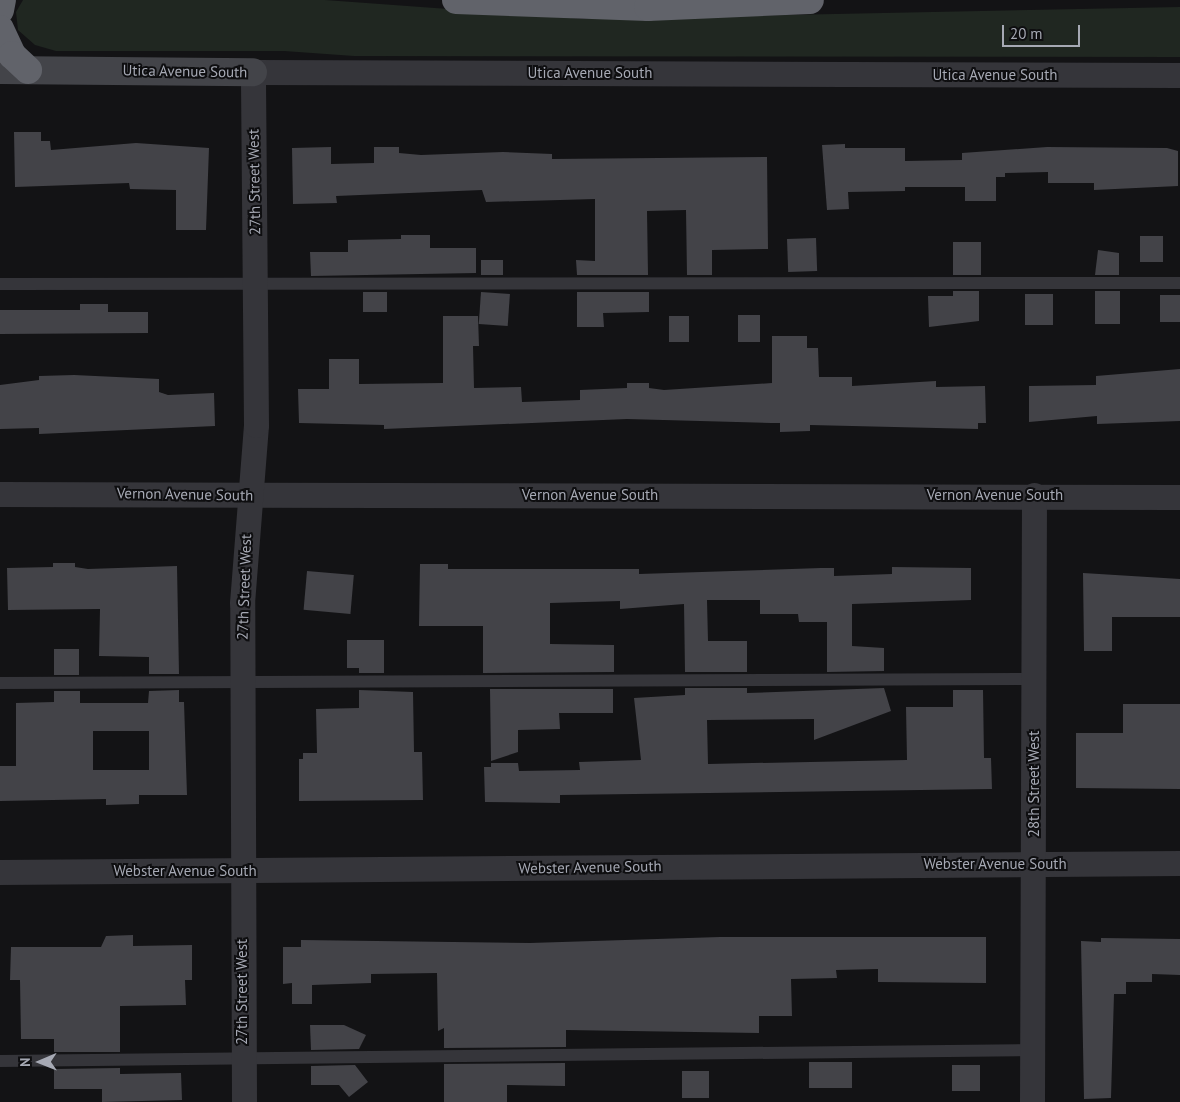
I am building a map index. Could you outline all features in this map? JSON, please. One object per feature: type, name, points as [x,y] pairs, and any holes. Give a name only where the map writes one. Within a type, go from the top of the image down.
[{"type":"highway","points":[[0,10],[2,0]]},
{"type":"highway","points":[[456,0],[648,7],[810,0]]},
{"type":"highway","points":[[0,29],[12,55],[28,70]]},
{"type":"street","name":"Utica Avenue South","points":[[0,70],[1180,75]]},
{"type":"street","name":"27th Street West","points":[[244,1102],[242,682],[249,495],[256,425],[253,72]]},
{"type":"street","name":"Vernon Avenue South","points":[[0,494],[1034,495],[1180,497]]},
{"type":"street","name":"28th Street West","points":[[1032,1102],[1034,495]]},
{"type":"street","name":"Webster Avenue South","points":[[0,872],[1180,862]]},
{"type":"lane","points":[[0,284],[1180,283]]},
{"type":"lane","points":[[0,683],[1034,679]]},
{"type":"lane","points":[[0,1061],[1033,1050]]},
{"type":"shaded area","points":[[23,0],[325,0],[584,19],[1180,7],[1180,57],[354,56],[284,51],[56,51],[35,45],[18,30],[16,12]]},
{"type":"building","points":[[14,132],[41,132],[41,141],[50,141],[51,150],[136,143],[209,148],[206,230],[176,230],[176,190],[130,189],[129,183],[15,187]]},
{"type":"building","points":[[845,144],[845,148],[905,148],[905,161],[962,160],[962,153],[1047,147],[1167,148],[1178,151],[1178,186],[1094,190],[1094,183],[1048,183],[1048,172],[1005,173],[1005,177],[996,177],[996,201],[965,201],[965,187],[905,187],[905,191],[848,192],[849,209],[827,210],[822,145]]},
{"type":"building","points":[[331,147],[331,164],[374,163],[374,147],[399,147],[399,153],[421,155],[503,152],[552,154],[552,159],[767,157],[768,249],[712,250],[712,275],[687,275],[686,210],[647,211],[648,275],[577,275],[576,260],[595,261],[595,199],[486,202],[482,190],[336,196],[337,203],[293,204],[292,148]]},
{"type":"building","points":[[401,235],[430,235],[430,248],[476,248],[476,273],[311,276],[310,252],[348,252],[348,240],[401,239]]},
{"type":"building","points":[[1140,236],[1163,236],[1163,262],[1140,262]]},
{"type":"building","points":[[816,238],[817,271],[788,272],[787,239]]},
{"type":"building","points":[[953,242],[981,242],[981,275],[953,275]]},
{"type":"building","points":[[1098,250],[1119,253],[1119,275],[1095,275]]},
{"type":"building","points":[[481,260],[503,260],[503,275],[481,275]]},
{"type":"building","points":[[953,291],[979,291],[979,321],[929,327],[928,296],[953,296]]},
{"type":"building","points":[[1095,291],[1120,291],[1120,324],[1095,324]]},
{"type":"building","points":[[363,292],[387,292],[387,312],[363,312]]},
{"type":"building","points":[[481,292],[510,294],[508,326],[479,324]]},
{"type":"building","points":[[577,292],[649,292],[649,312],[603,313],[604,327],[577,327]]},
{"type":"building","points":[[1025,294],[1053,294],[1053,325],[1025,325]]},
{"type":"building","points":[[1160,295],[1180,295],[1180,322],[1160,322]]},
{"type":"building","points":[[80,304],[108,304],[108,312],[148,312],[148,333],[0,334],[0,310],[80,310]]},
{"type":"building","points":[[738,315],[760,315],[760,342],[738,342]]},
{"type":"building","points":[[443,316],[478,316],[479,346],[473,346],[474,388],[521,387],[522,402],[580,400],[580,390],[627,388],[627,383],[649,383],[649,388],[664,390],[772,383],[772,336],[807,336],[807,348],[818,348],[819,377],[852,377],[852,386],[936,381],[936,387],[985,386],[986,423],[978,423],[978,429],[810,425],[810,431],[780,432],[780,423],[627,419],[384,429],[384,425],[299,423],[298,389],[329,389],[329,359],[359,359],[359,384],[443,383]]},
{"type":"building","points":[[669,316],[689,316],[689,342],[669,342]]},
{"type":"building","points":[[1180,369],[1180,421],[1097,424],[1097,416],[1029,422],[1029,386],[1096,385],[1096,376]]},
{"type":"building","points":[[74,375],[159,379],[159,392],[168,395],[214,393],[215,426],[39,434],[39,428],[0,429],[0,385],[39,380],[39,376]]},
{"type":"building","points":[[53,563],[75,563],[75,567],[88,569],[177,566],[179,674],[149,674],[149,657],[99,656],[100,609],[8,610],[7,568],[53,567]]},
{"type":"building","points":[[420,564],[448,564],[448,569],[639,569],[639,574],[834,568],[834,576],[892,574],[892,567],[971,568],[971,600],[852,604],[852,646],[884,648],[884,671],[827,672],[827,622],[799,622],[798,614],[760,614],[760,600],[707,600],[708,641],[747,641],[747,672],[685,672],[684,604],[620,609],[620,601],[550,603],[550,644],[614,645],[614,672],[483,673],[483,626],[419,626]]},
{"type":"building","points":[[307,571],[354,575],[350,614],[304,610]]},
{"type":"building","points":[[1083,573],[1180,579],[1180,617],[1112,617],[1112,651],[1084,651]]},
{"type":"building","points":[[347,640],[384,640],[384,673],[359,673],[359,668],[347,668]]},
{"type":"building","points":[[54,649],[79,649],[79,675],[54,675]]},
{"type":"building","points":[[685,688],[747,688],[747,693],[884,688],[891,711],[814,740],[814,719],[707,720],[708,764],[907,760],[906,707],[953,707],[953,690],[983,690],[984,758],[991,758],[992,789],[560,795],[560,803],[485,802],[484,767],[491,767],[491,763],[518,763],[519,771],[580,770],[579,762],[641,760],[634,698],[685,695]]},
{"type":"building","points":[[490,689],[613,689],[613,713],[559,713],[560,729],[518,730],[518,752],[491,761]]},
{"type":"building","points":[[179,690],[179,702],[184,702],[187,795],[139,795],[139,804],[106,805],[106,799],[0,801],[0,766],[16,766],[16,703],[54,702],[54,691],[80,691],[80,703],[148,703],[149,691]],"holes":[[[93,731],[149,731],[149,770],[93,770]]]},
{"type":"building","points":[[359,690],[413,692],[414,752],[422,752],[423,800],[299,801],[299,759],[303,759],[303,753],[317,753],[316,709],[359,708]]},
{"type":"building","points":[[1123,704],[1180,704],[1180,789],[1076,788],[1076,733],[1123,733]]},
{"type":"building","points":[[133,935],[133,946],[192,945],[192,980],[185,980],[186,1005],[120,1006],[120,1052],[54,1052],[54,1039],[21,1039],[20,980],[10,980],[11,947],[101,947],[106,936]]},
{"type":"building","points":[[720,937],[986,937],[986,983],[878,982],[878,969],[836,970],[837,978],[791,979],[792,1016],[759,1016],[759,1033],[566,1030],[566,1047],[444,1048],[444,1028],[438,1031],[437,973],[371,974],[371,983],[312,985],[312,1004],[292,1004],[292,983],[283,984],[283,947],[301,947],[301,940],[530,943]]},
{"type":"building","points":[[1101,938],[1180,939],[1180,975],[1152,974],[1152,982],[1126,982],[1126,994],[1114,994],[1111,1098],[1084,1099],[1081,941],[1101,942]]},
{"type":"building","points":[[310,1025],[344,1025],[366,1035],[359,1049],[311,1050]]},
{"type":"building","points":[[809,1062],[852,1062],[852,1088],[809,1088]]},
{"type":"building","points":[[565,1063],[565,1086],[507,1085],[507,1102],[444,1102],[444,1064]]},
{"type":"building","points":[[355,1065],[368,1082],[349,1097],[339,1085],[311,1085],[311,1066]]},
{"type":"building","points":[[952,1065],[980,1065],[980,1091],[952,1091]]},
{"type":"building","points":[[120,1068],[120,1074],[181,1073],[182,1100],[102,1102],[102,1089],[54,1089],[54,1069]]},
{"type":"building","points":[[682,1071],[709,1071],[709,1098],[682,1098]]}]
